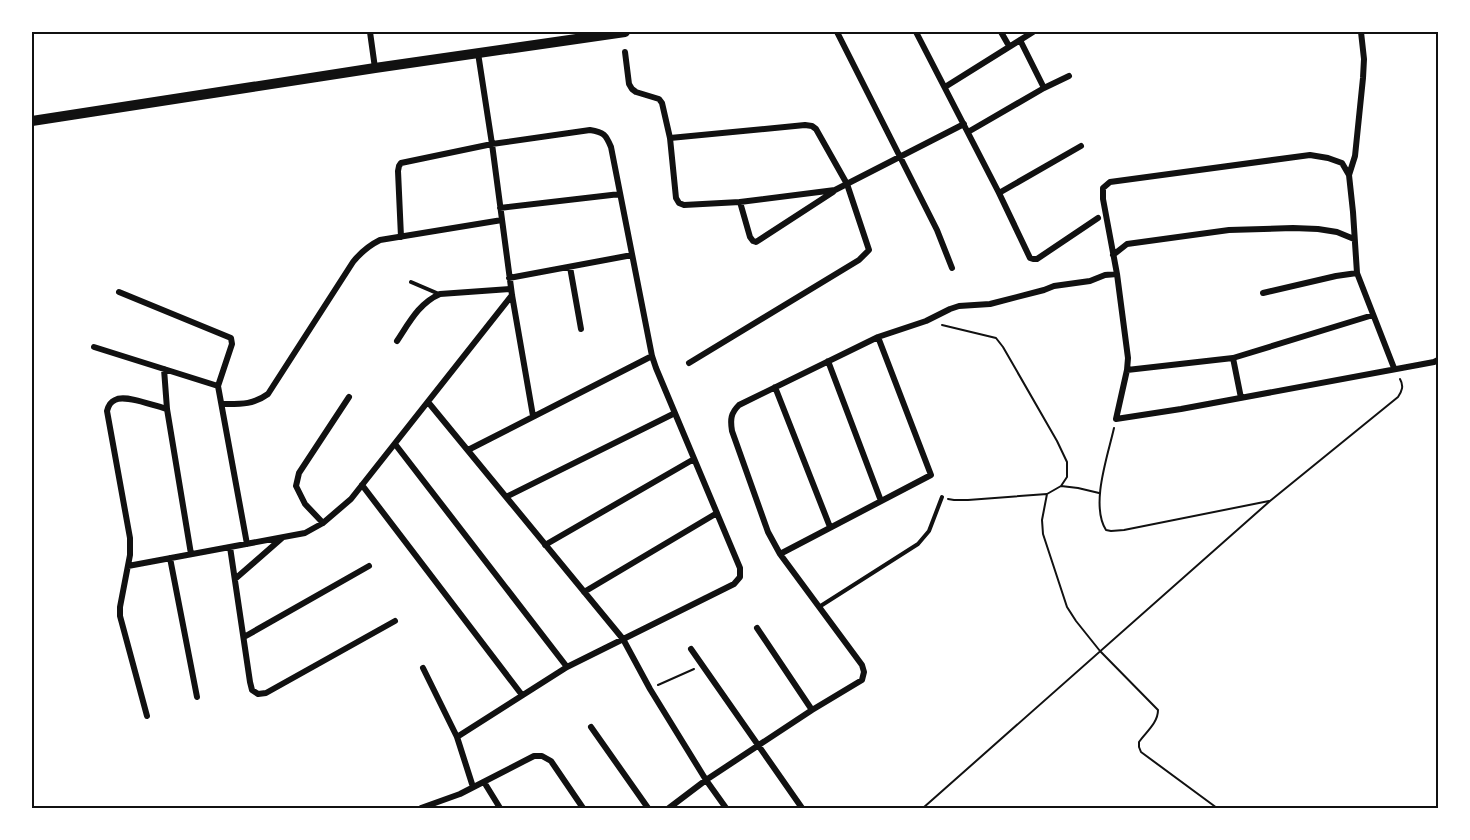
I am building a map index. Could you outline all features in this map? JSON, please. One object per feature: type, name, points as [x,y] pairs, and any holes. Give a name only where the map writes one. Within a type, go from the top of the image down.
[{"type":"street","points":[[370,32],[375,68]]},
{"type":"street","points":[[32,121],[625,32]]},
{"type":"street","points":[[837,32],[937,230],[952,268]]},
{"type":"street","points":[[916,32],[999,193],[1028,255],[1037,259],[1098,218]]},
{"type":"street","points":[[1002,32],[1009,46]]},
{"type":"street","points":[[945,87],[1033,32]]},
{"type":"street","points":[[1361,32],[1364,59],[1363,78],[1355,156],[1349,175],[1357,273],[1394,368]]},
{"type":"street","points":[[1020,40],[1044,88]]},
{"type":"street","points":[[625,52],[629,84],[632,89],[662,103],[670,138],[676,198],[679,203],[684,205],[740,202],[835,190]]},
{"type":"street","points":[[478,53],[511,292],[533,417]]},
{"type":"street","points":[[968,132],[1068,76]]},
{"type":"street","points":[[740,202],[750,237],[756,242],[835,190],[963,124]]},
{"type":"street","points":[[670,138],[812,126],[816,129],[847,184],[869,250],[849,267],[689,363]]},
{"type":"street","points":[[401,237],[399,165],[492,144],[590,130],[599,131],[607,137],[611,147],[652,356],[740,568],[740,577],[734,584],[567,667],[457,737]]},
{"type":"street","points":[[999,193],[1081,146]]},
{"type":"street","points":[[1349,175],[1341,163],[1310,155],[1110,182],[1103,188],[1128,358],[1116,419],[1241,398],[1438,360]]},
{"type":"street","points":[[500,208],[620,194]]},
{"type":"street","points":[[222,404],[245,404],[259,401],[268,394],[353,262],[369,245],[380,240],[502,220]]},
{"type":"street","points":[[1113,255],[1128,244],[1229,230],[1318,229],[1337,232],[1354,239]]},
{"type":"street","points":[[509,278],[632,255]]},
{"type":"street","points":[[570,267],[581,329]]},
{"type":"street","points":[[1263,293],[1357,273]]},
{"type":"street","points":[[669,808],[706,780],[862,680],[864,672],[862,665],[780,554],[768,532],[732,431],[730,420],[733,411],[739,405],[878,337],[926,321],[950,309],[959,306],[990,304],[1053,286],[1090,281],[1104,274],[1117,274]]},
{"type":"street","points":[[119,292],[231,338],[232,344],[219,386],[247,544]]},
{"type":"street","points":[[397,341],[429,298],[440,294],[511,292]]},
{"type":"street","points":[[128,566],[305,533],[323,523],[351,499],[511,292]]},
{"type":"street","points":[[1127,370],[1233,358],[1372,315]]},
{"type":"street","points":[[780,554],[931,475],[878,337]]},
{"type":"street","points":[[94,347],[219,386]]},
{"type":"street","points":[[468,450],[652,356]]},
{"type":"street","points":[[1233,358],[1241,398]]},
{"type":"street","points":[[828,362],[881,501]]},
{"type":"street","points":[[164,369],[167,409],[191,554]]},
{"type":"street","points":[[775,387],[830,528]]},
{"type":"street","points":[[323,523],[304,504],[296,486],[299,473],[349,396]]},
{"type":"street","points":[[147,716],[120,616],[130,555],[130,538],[106,411],[114,400],[119,398],[167,409]]},
{"type":"street","points":[[428,402],[623,639],[650,689],[726,808]]},
{"type":"street","points":[[506,497],[675,413]]},
{"type":"street","points":[[395,444],[567,667]]},
{"type":"street","points":[[545,545],[694,459]]},
{"type":"street","points":[[362,485],[522,695]]},
{"type":"street","points":[[584,591],[717,513]]},
{"type":"street","points":[[235,579],[283,537]]},
{"type":"street","points":[[231,547],[250,682],[252,690],[258,694],[266,693],[395,621]]},
{"type":"street","points":[[170,558],[197,697]]},
{"type":"street","points":[[244,637],[369,566]]},
{"type":"street","points":[[757,628],[812,710]]},
{"type":"street","points":[[691,649],[801,808]]},
{"type":"street","points":[[423,668],[457,737],[473,787]]},
{"type":"street","points":[[591,727],[648,808]]},
{"type":"street","points":[[421,808],[460,794],[534,756],[542,756],[551,761],[583,808]]},
{"type":"street","points":[[484,782],[500,808]]},
{"type":"lane","points":[[411,282],[440,294]]},
{"type":"lane","points":[[819,607],[918,543],[929,531],[942,497]]},
{"type":"path","points":[[926,321],[996,338],[1052,432],[1067,462],[1067,477],[1061,486],[1047,494],[968,500],[942,497]]},
{"type":"path","points":[[923,808],[1270,501],[1398,397],[1402,391],[1402,384],[1394,368]]},
{"type":"path","points":[[1116,419],[1099,493],[1102,524],[1106,530],[1124,530],[1270,501]]},
{"type":"path","points":[[1061,486],[1099,493]]},
{"type":"path","points":[[1047,494],[1042,520],[1043,534],[1067,607],[1100,651],[1158,710],[1156,720],[1139,742],[1141,752],[1217,808]]},
{"type":"path","points":[[650,689],[703,666]]}]
